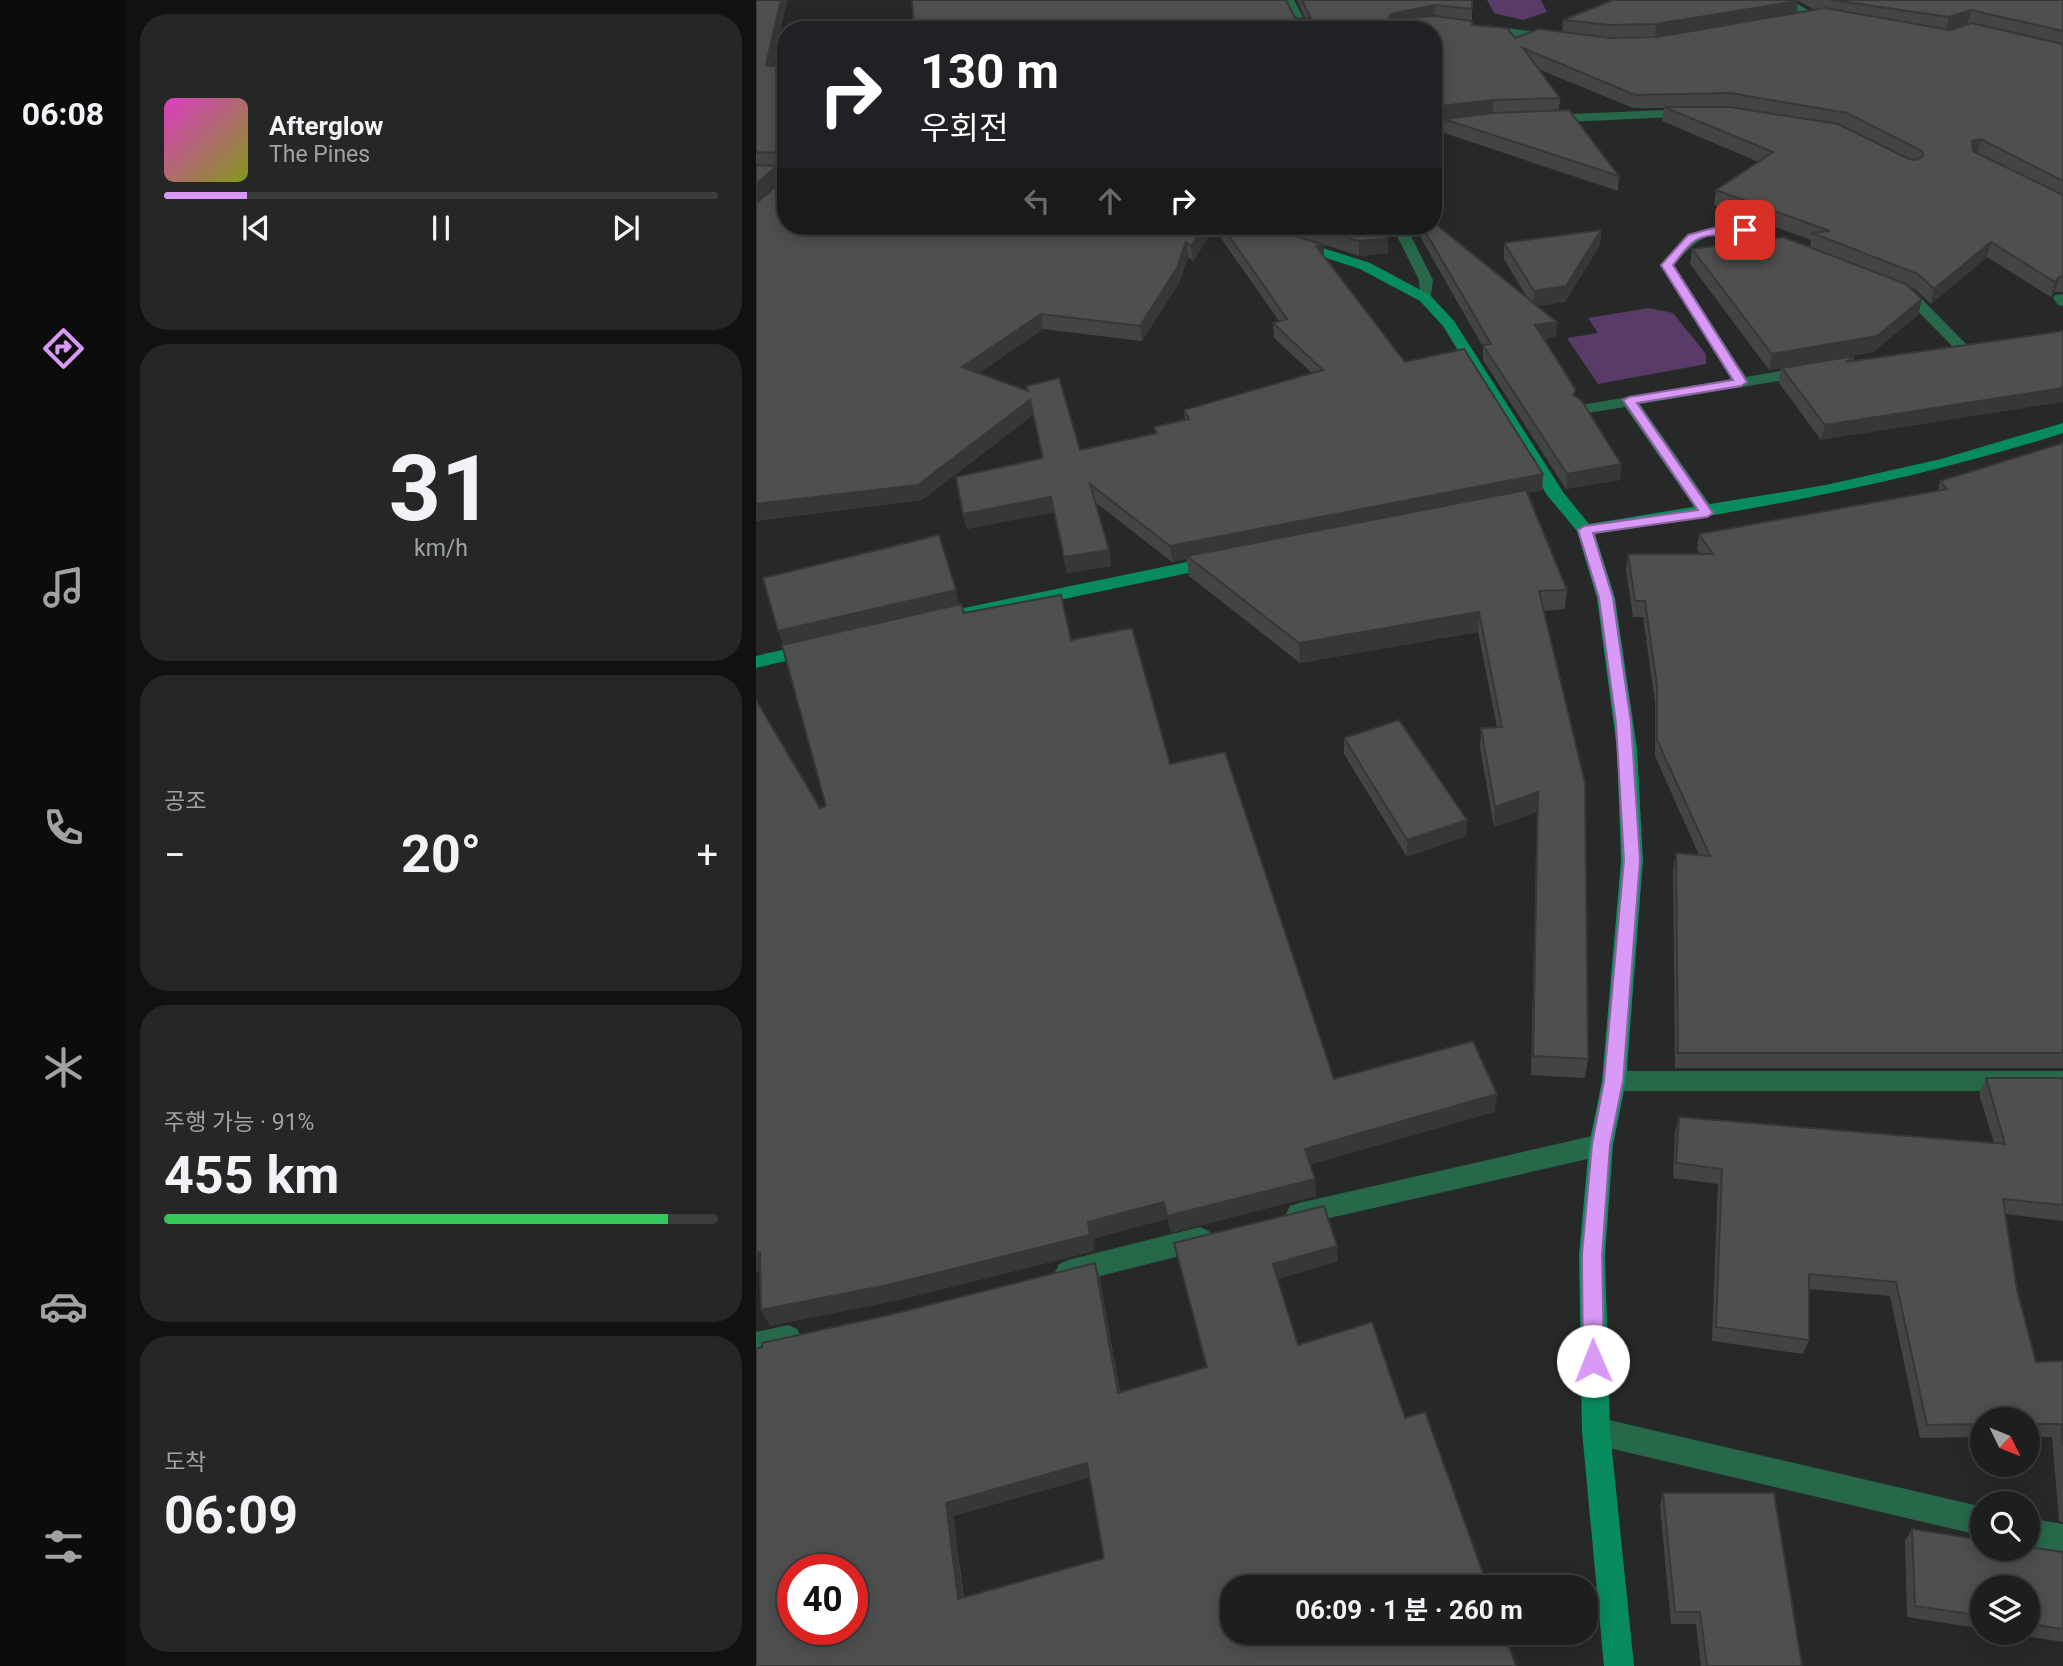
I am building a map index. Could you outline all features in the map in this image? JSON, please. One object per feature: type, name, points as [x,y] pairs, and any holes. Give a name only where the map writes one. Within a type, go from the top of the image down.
[{"type":"street","points":[[1288,0],[1299,21]]},
{"type":"street","points":[[1783,0],[1819,17],[1788,22]]},
{"type":"street","points":[[1471,28],[1571,40]]},
{"type":"street","points":[[1532,119],[1706,113]]},
{"type":"street","points":[[1442,127],[1493,121]]},
{"type":"street","points":[[756,173],[777,174]]},
{"type":"street","points":[[1741,382],[1667,265],[1692,238],[1717,230],[1745,230],[1808,255]]},
{"type":"street","points":[[1250,235],[1274,239],[1365,266],[1425,298],[1449,324],[1549,496],[1585,530],[1606,598],[1627,749],[1632,860],[1614,1081],[1601,1145],[1592,1255],[1596,1431],[1619,1666]]},
{"type":"street","points":[[1404,235],[1426,279],[1425,298]]},
{"type":"street","points":[[1883,284],[1909,294],[1959,345],[1945,348]]},
{"type":"street","points":[[1582,409],[1823,368]]},
{"type":"street","points":[[1629,400],[1707,513]]},
{"type":"street","points":[[1585,530],[1707,513],[1885,479],[2063,428]]},
{"type":"street","points":[[926,623],[1018,601],[1233,559]]},
{"type":"street","points":[[756,662],[835,644]]},
{"type":"street","points":[[1614,1081],[2063,1081]]},
{"type":"street","points":[[1275,1220],[1601,1145]]},
{"type":"street","points":[[1045,1278],[1221,1234]]},
{"type":"street","points":[[756,1345],[807,1334]]},
{"type":"street","points":[[1596,1431],[1970,1519]]},
{"type":"street","points":[[2040,1535],[2063,1539]]},
{"type":"shaded area","points":[[1487,0],[1541,0],[1547,12],[1523,20],[1494,13]]},
{"type":"shaded area","points":[[1649,308],[1673,313],[1706,354],[1706,364],[1598,384],[1567,338],[1598,333],[1588,318]]},
{"type":"building","points":[[756,0],[781,0],[766,65],[777,66],[777,153],[756,152]]},
{"type":"building","points":[[912,0],[1286,0],[1295,18],[1311,19],[1302,0],[1472,0],[1472,9],[1435,5],[1391,14],[1389,17],[1435,16],[1472,21],[1472,25],[1507,28],[1515,38],[1539,29],[1610,38],[1657,37],[1825,8],[1950,30],[1971,23],[2063,44],[2063,181],[1981,139],[1972,141],[1973,151],[2063,195],[2063,277],[2059,277],[2055,282],[1991,242],[1934,289],[1918,274],[1812,233],[1830,231],[1716,190],[1773,152],[1664,107],[1730,107],[1838,124],[1909,159],[1916,160],[1923,156],[1922,151],[1847,113],[1730,93],[1635,95],[1523,48],[1560,98],[1493,100],[1442,106],[1442,21],[913,21]]},
{"type":"building","points":[[1613,0],[1798,1],[1656,24],[1610,25],[1563,20]]},
{"type":"building","points":[[1831,0],[2063,0],[2063,31],[1971,10],[1949,17]]},
{"type":"building","points":[[1569,110],[1619,176],[1444,119],[1494,113]]},
{"type":"building","points":[[756,165],[777,166],[756,184]]},
{"type":"building","points":[[777,185],[777,235],[1199,235],[1191,246],[1186,242],[1177,268],[1140,326],[1041,314],[962,367],[1028,391],[1027,386],[1059,378],[1080,450],[1157,433],[1154,427],[1189,419],[1184,410],[1323,370],[1273,323],[1287,319],[1228,235],[1292,235],[1324,245],[1316,246],[1405,362],[1464,349],[1543,474],[1170,546],[1090,484],[1109,550],[1064,557],[1051,497],[963,514],[956,477],[1043,458],[1030,400],[918,485],[756,504],[758,202]]},
{"type":"building","points":[[1442,229],[1557,322],[1535,325],[1576,390],[1573,395],[1582,401],[1621,464],[1567,474],[1483,345],[1491,344],[1427,235],[1442,235]]},
{"type":"building","points":[[1601,230],[1566,286],[1534,291],[1504,243]]},
{"type":"building","points":[[1339,235],[1387,235],[1388,238],[1359,241]]},
{"type":"building","points":[[1783,237],[1906,284],[1922,299],[1877,336],[1772,354],[1692,249]]},
{"type":"building","points":[[2063,331],[2063,388],[1825,425],[1782,368],[1854,356],[1846,362]]},
{"type":"building","points":[[2063,443],[2063,1053],[1678,1053],[1676,853],[1710,856],[1657,740],[1657,686],[1645,601],[1635,601],[1628,554],[1713,554],[1699,534],[1947,489],[1940,481]]},
{"type":"building","points":[[1526,490],[1567,590],[1539,591],[1585,783],[1588,1059],[1533,1056],[1538,792],[1495,807],[1481,728],[1502,727],[1479,612],[1299,643],[1187,556]]},
{"type":"building","points":[[939,535],[956,590],[778,631],[763,578]]},
{"type":"building","points":[[1061,595],[1071,640],[1132,628],[1170,764],[1225,752],[1334,1079],[1473,1041],[1497,1094],[1305,1149],[1315,1179],[1167,1216],[1164,1202],[1088,1222],[1090,1235],[888,1285],[761,1310],[760,1252],[756,1253],[756,700],[820,808],[826,806],[782,645],[961,604],[964,613]]},
{"type":"building","points":[[1399,720],[1467,820],[1407,840],[1344,738]]},
{"type":"building","points":[[1986,1078],[2063,1078],[2063,1205],[2003,1199],[2017,1290],[2036,1362],[2063,1361],[2063,1446],[2061,1424],[2040,1424],[2040,1407],[1970,1407],[1970,1424],[1927,1425],[1896,1282],[1809,1274],[1809,1340],[1716,1327],[1722,1169],[1676,1163],[1679,1117],[2005,1144]]},
{"type":"building","points":[[1324,1206],[1337,1246],[1273,1264],[1298,1345],[1372,1322],[1405,1418],[1425,1412],[1484,1575],[1220,1575],[1220,1645],[1508,1645],[1516,1666],[756,1666],[756,1349],[762,1347],[762,1343],[889,1315],[1095,1263],[1118,1393],[1207,1367],[1174,1243]],"holes":[[[1087,1463],[1104,1558],[958,1599],[946,1503]]]},
{"type":"building","points":[[1663,1493],[1774,1493],[1802,1666],[1707,1666],[1700,1612],[1675,1612]]},
{"type":"building","points":[[1912,1529],[1970,1538],[1970,1561],[2040,1561],[2040,1549],[2063,1552],[2063,1629],[2040,1626],[2040,1575],[1970,1575],[1970,1614],[1915,1606]]},
{"type":"route","points":[[1593,1361],[1592,1255],[1601,1145],[1614,1081],[1632,860],[1624,723],[1606,598],[1585,530],[1707,513],[1629,400],[1741,382],[1667,265],[1692,238],[1717,230],[1745,230]]}]
